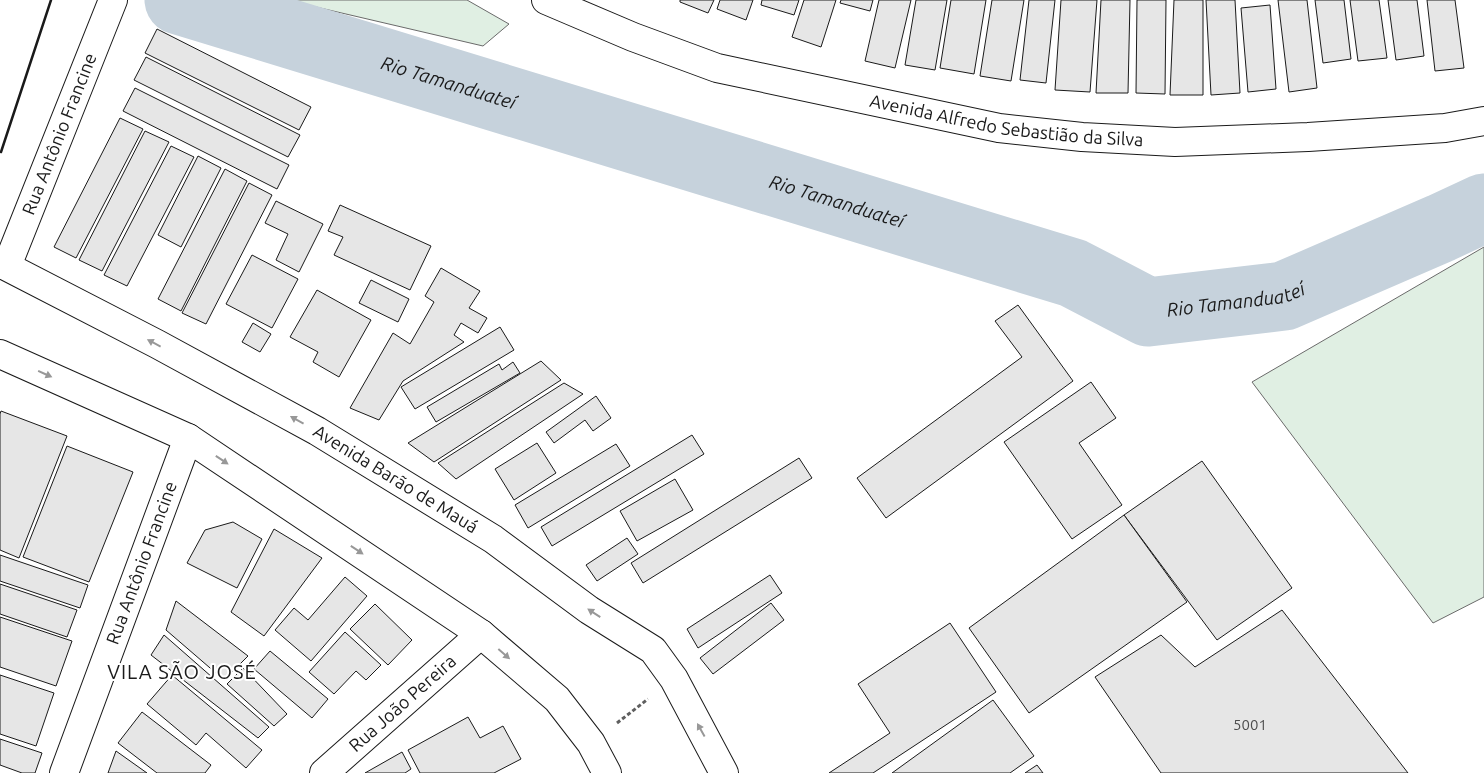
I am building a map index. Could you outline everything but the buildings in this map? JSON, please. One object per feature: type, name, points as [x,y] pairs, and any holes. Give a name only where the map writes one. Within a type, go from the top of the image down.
[{"type":"street","name":"Rua Antônio Francine","points":[[4,265],[114,0]]},
{"type":"street","name":"Avenida Alfredo Sebastião da Silva","points":[[552,1],[633,37],[717,68],[999,128],[1082,137],[1175,142],[1308,137],[1435,128],[1484,121]]},
{"type":"street","name":"Avenida Barão de Mauá","points":[[4,265],[157,344],[317,431],[493,539],[589,610],[653,650],[674,680],[724,773]]},
{"type":"street","points":[[0,354],[188,438],[481,634],[557,699],[591,743],[607,773]]},
{"type":"street","name":"Rua Antônio Francine","points":[[64,773],[188,438]]},
{"type":"street","name":"Rua João Pereira","points":[[324,773],[481,634]]},
{"type":"path","points":[[591,743],[674,680]]},
{"type":"green space","points":[[286,0],[467,0],[509,24],[483,46]]},
{"type":"green space","points":[[1484,247],[1484,597],[1433,623],[1252,382]]},
{"type":"waterway","name":"Rio Tamanduateí","points":[[179,0],[1073,273],[1148,312],[1284,296],[1484,208]]},
{"type":"wall","points":[[1,152],[51,0]]},
{"type":"district","name":"VILA SÃO JOSÉ","points":[[182,672]]}]
